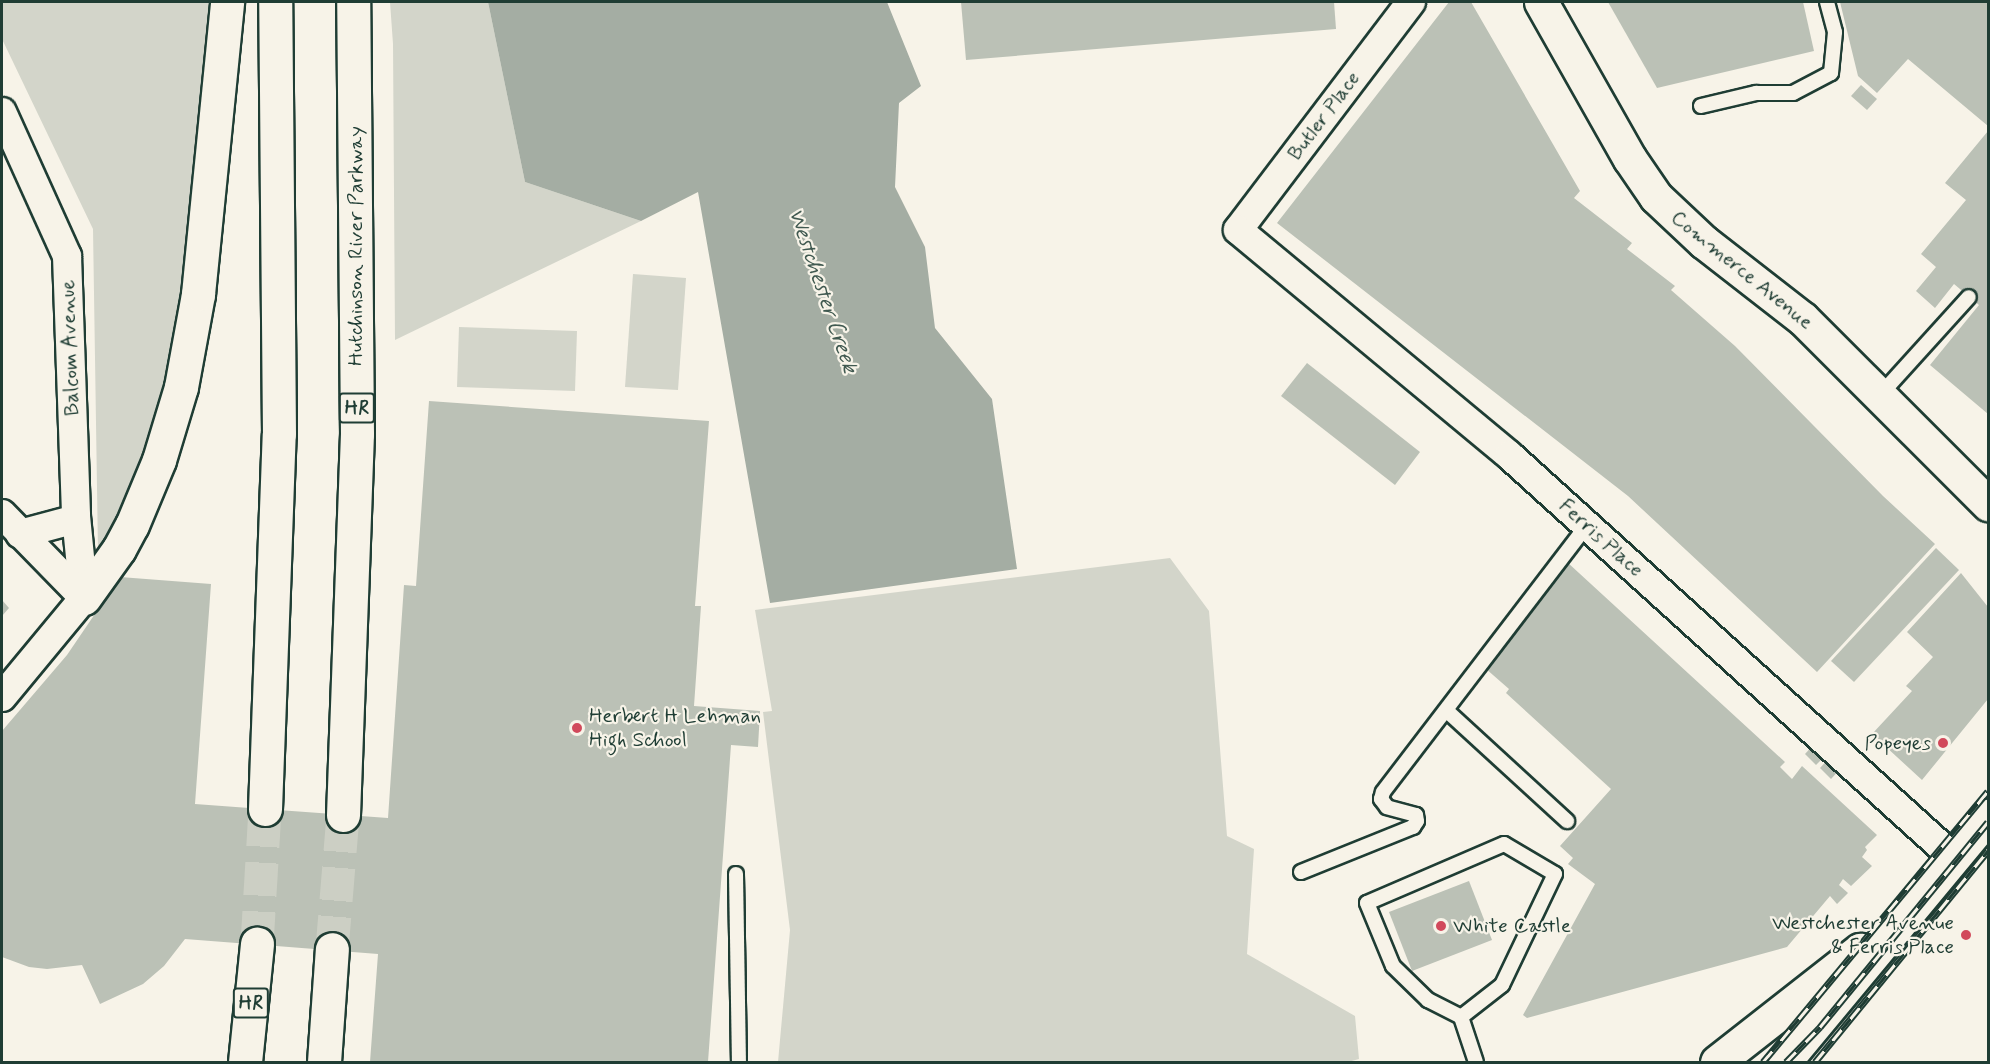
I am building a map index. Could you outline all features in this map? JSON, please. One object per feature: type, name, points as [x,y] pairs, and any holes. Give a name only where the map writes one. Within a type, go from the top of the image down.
[{"type":"main road","points":[[84,598],[119,549],[132,525],[159,460],[181,387],[198,294],[227,2]]},
{"type":"main road","points":[[265,809],[279,434],[275,2]]},
{"type":"main road","name":"Hutchinson River Parkway","points":[[343,815],[357,434],[353,2]]},
{"type":"main road","name":"Commerce Avenue","points":[[1541,2],[1630,159],[1656,197],[1704,242],[1803,319],[1989,504]]},
{"type":"main road","points":[[1784,1062],[1989,816]]},
{"type":"main road","points":[[1717,1062],[1911,909]]},
{"type":"main road","name":"HR","points":[[245,1062],[257,944]]},
{"type":"main road","points":[[324,1062],[332,949]]},
{"type":"street","name":"Butler Place","points":[[1238,230],[1411,2]]},
{"type":"street","name":"Balcom Avenue","points":[[2,112],[67,256],[76,519],[84,598]]},
{"type":"street","name":"Ferris Place","points":[[1238,230],[1509,455],[1954,858]]},
{"type":"street","points":[[11,524],[76,519]]},
{"type":"street","points":[[2,697],[84,598],[11,524]]},
{"type":"lane","points":[[1701,106],[1756,93],[1793,93],[1831,74],[1835,32],[1827,2]]},
{"type":"lane","points":[[1880,395],[1969,297]]},
{"type":"lane","points":[[1301,872],[1413,827],[1418,821],[1416,815],[1387,807],[1381,799],[1383,792],[1587,525]]},
{"type":"lane","points":[[1447,711],[1567,821]]},
{"type":"lane","points":[[1461,1017],[1502,985],[1555,874],[1504,844],[1367,903],[1393,966],[1428,1000],[1461,1017],[1476,1062]]},
{"type":"lane","points":[[736,874],[739,1062]]},
{"type":"shaded area","points":[[2,2],[214,2],[183,318],[135,493],[98,552],[93,229],[2,39]]},
{"type":"shaded area","points":[[390,2],[488,2],[525,182],[641,221],[395,340],[393,44]]},
{"type":"shaded area","points":[[633,274],[686,278],[678,390],[625,387]]},
{"type":"shaded area","points":[[459,327],[577,331],[575,391],[457,387]]},
{"type":"shaded area","points":[[1170,558],[1209,611],[1227,836],[1254,849],[1247,954],[1355,1016],[1359,1059],[1348,1062],[778,1062],[790,930],[763,712],[772,711],[755,610]]},
{"type":"water","name":"Westchester Creek","points":[[488,2],[887,2],[921,86],[899,103],[895,187],[925,247],[935,328],[992,399],[1017,569],[770,603],[698,192],[641,221],[525,182]]},
{"type":"building","points":[[961,2],[1334,2],[1336,29],[966,60]]},
{"type":"building","points":[[1449,2],[1471,2],[1580,191],[1574,198],[1632,243],[1627,249],[1675,286],[1671,290],[1735,346],[1883,496],[1935,544],[1817,672],[1628,496],[1277,223]]},
{"type":"building","points":[[1608,2],[1803,2],[1814,51],[1657,88]]},
{"type":"building","points":[[1840,2],[1988,2],[1988,126],[1908,59],[1877,93],[1858,76]]},
{"type":"building","points":[[1861,85],[1877,99],[1867,110],[1851,96]]},
{"type":"building","points":[[1988,131],[1988,414],[1930,365],[1979,305],[1954,284],[1935,308],[1916,291],[1936,267],[1921,254],[1966,200],[1945,183]]},
{"type":"building","points":[[1307,363],[1420,452],[1395,485],[1281,396]]},
{"type":"building","name":"Herbert H Lehman High School","points":[[429,401],[709,421],[695,606],[701,606],[694,706],[760,711],[758,747],[731,745],[708,1062],[370,1062],[378,954],[185,939],[164,966],[143,984],[100,1004],[82,965],[47,969],[29,967],[2,957],[2,731],[67,655],[120,577],[211,584],[195,804],[388,818],[404,585],[416,586]]},
{"type":"building","points":[[1936,548],[1959,570],[1854,682],[1831,661]]},
{"type":"building","points":[[1567,562],[1785,762],[1780,767],[1792,779],[1802,766],[1877,835],[1865,847],[1867,850],[1862,857],[1872,866],[1851,886],[1843,879],[1839,885],[1848,893],[1837,904],[1830,896],[1787,947],[1527,1018],[1523,1015],[1595,884],[1568,864],[1573,858],[1560,846],[1611,789],[1506,693],[1509,689],[1485,668]]},
{"type":"building","points":[[1961,573],[1988,607],[1988,699],[1922,780],[1872,734],[1912,691],[1906,686],[1933,657],[1907,632]]},
{"type":"building","points":[[2,600],[9,608],[2,616]]},
{"type":"building","points":[[1815,743],[1826,755],[1816,765],[1805,754]]},
{"type":"building","points":[[1830,757],[1841,768],[1831,779],[1820,768]]},
{"type":"building","name":"White Castle","points":[[1469,881],[1492,940],[1412,971],[1389,912]]},
{"type":"tunnel","points":[[257,944],[265,809]]},
{"type":"tunnel","points":[[332,949],[343,815]]},
{"type":"railway","points":[[1763,1062],[1988,791]]},
{"type":"railway","points":[[1786,1062],[1820,1027],[1988,822]]},
{"type":"railway","points":[[1815,1062],[1988,851]]},
{"type":"place","name":"Herbert H Lehman High School","points":[[577,728]]},
{"type":"place","name":"Popeyes","points":[[1943,743]]},
{"type":"place","name":"White Castle","points":[[1441,926]]},
{"type":"place","name":"Westchester Avenue & Ferris Place","points":[[1966,935]]}]
